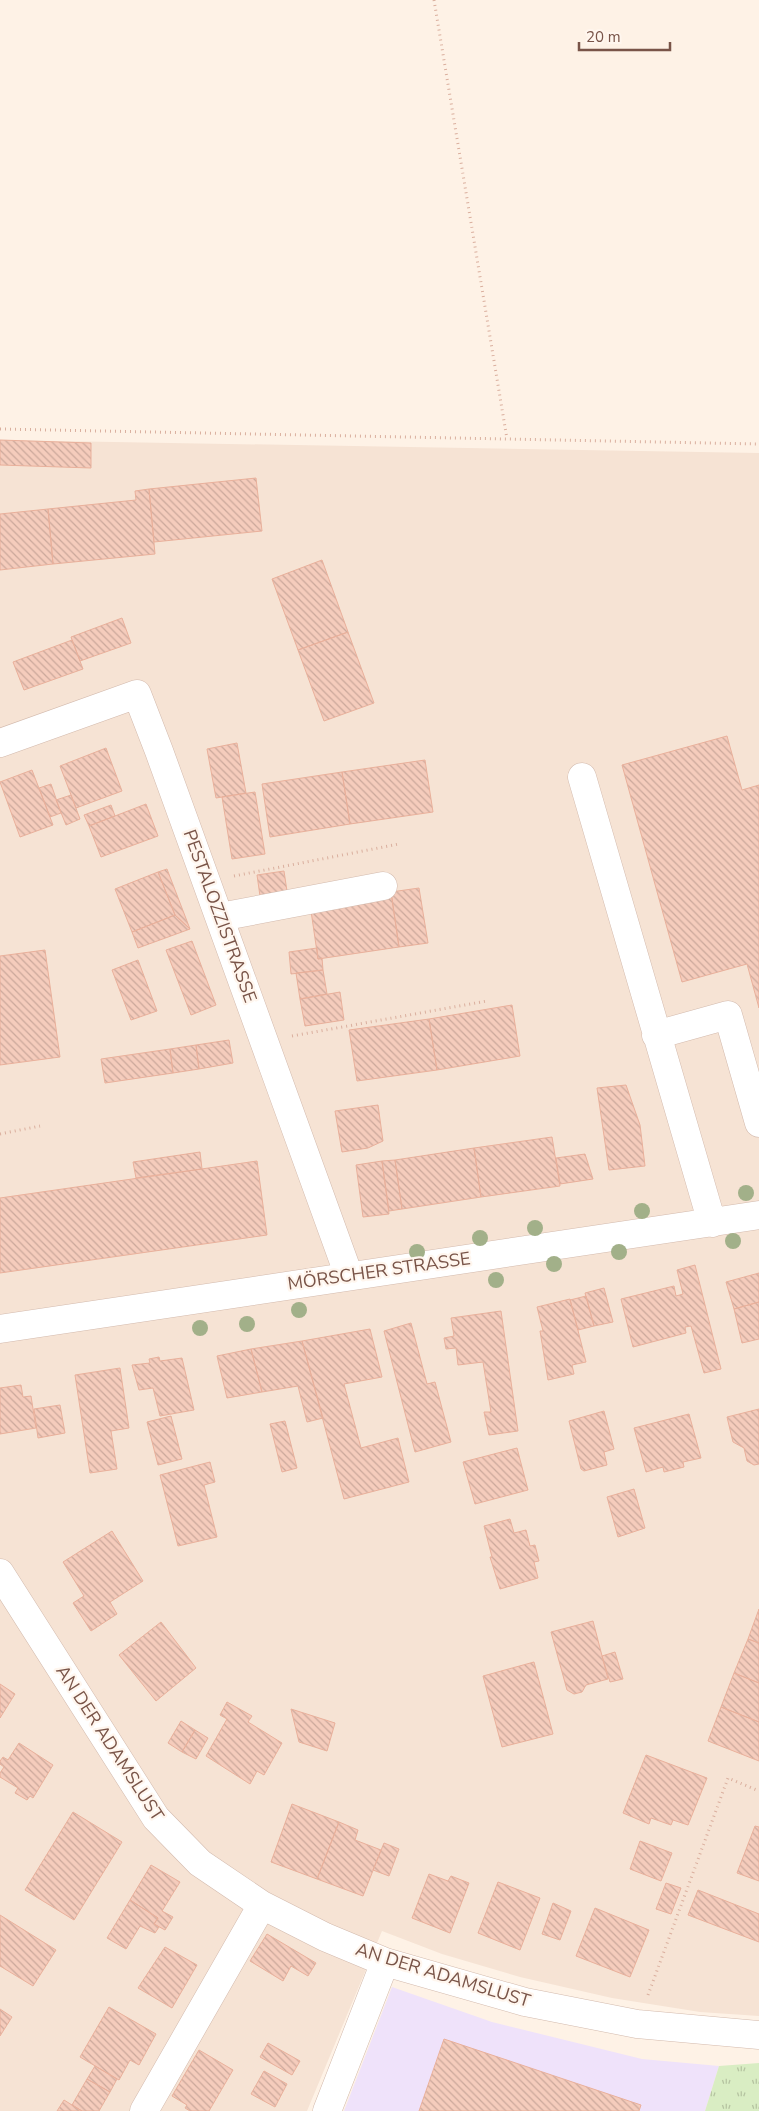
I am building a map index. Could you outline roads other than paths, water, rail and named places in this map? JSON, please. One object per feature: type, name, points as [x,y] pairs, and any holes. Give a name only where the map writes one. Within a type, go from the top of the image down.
[{"type":"street","name":"PESTALOZZISTRASSE","points":[[0,743],[137,694],[207,881],[349,1276]]},
{"type":"street","points":[[582,777],[712,1223]]},
{"type":"street","points":[[220,917],[383,886]]},
{"type":"street","points":[[656,1035],[728,1015],[759,1123]]},
{"type":"street","name":"MÖRSCHER STRASSE","points":[[0,1329],[759,1215]]},
{"type":"street","name":"AN DER ADAMSLUST","points":[[0,1573],[156,1818],[200,1863],[262,1905],[326,1937],[385,1962],[525,2002],[637,2024],[759,2034]]},
{"type":"street","points":[[144,2111],[262,1905]]},
{"type":"street","points":[[327,2111],[385,1962]]}]
